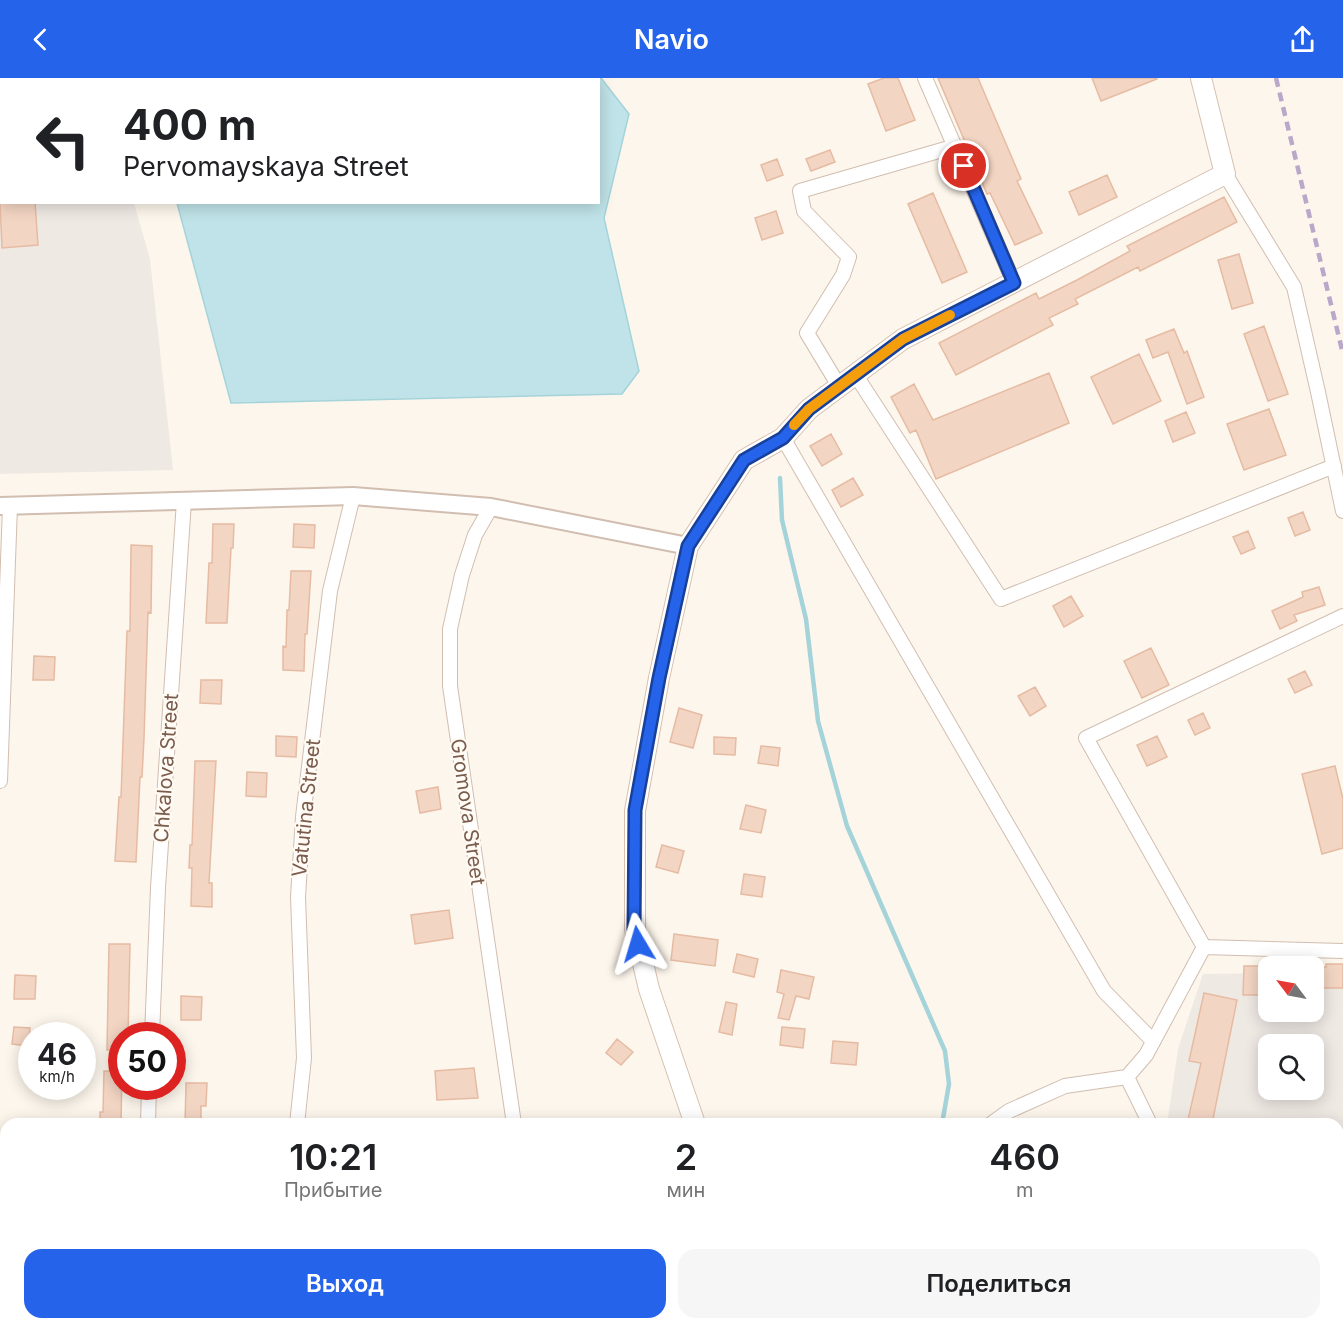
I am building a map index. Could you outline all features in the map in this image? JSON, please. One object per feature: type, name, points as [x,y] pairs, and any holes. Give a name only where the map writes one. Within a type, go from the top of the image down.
[{"type":"main road","points":[[693,1118],[649,989],[634,929],[635,810],[659,678],[688,546],[744,460],[783,438],[809,409],[903,339],[1225,174],[1201,78]]},
{"type":"street","points":[[925,78],[1014,283]]},
{"type":"street","points":[[956,146],[800,190],[804,211],[849,257],[843,275],[807,333],[847,380],[1001,598],[1334,466]]},
{"type":"street","points":[[1225,174],[1294,287],[1343,511]]},
{"type":"street","points":[[783,438],[1104,991],[1154,1041]]},
{"type":"street","points":[[0,781],[5,506],[353,496],[491,507],[688,546]]},
{"type":"street","name":"Vatutina Street","points":[[298,1118],[303,1058],[298,897],[303,817],[330,591],[353,496]]},
{"type":"street","name":"Chkalova Street","points":[[153,1022],[158,888],[184,501]]},
{"type":"street","name":"Gromova Street","points":[[491,507],[475,534],[462,574],[450,630],[450,686],[513,1118]]},
{"type":"street","points":[[1204,947],[1086,738],[1343,616]]},
{"type":"street","points":[[999,1118],[1009,1111],[1065,1086],[1127,1077],[1146,1055],[1204,947]]},
{"type":"street","points":[[1204,947],[1343,951]]},
{"type":"street","points":[[1127,1077],[1147,1118]]},
{"type":"street","points":[[148,1118],[149,1100]]},
{"type":"shaded area","points":[[0,204],[134,204],[150,259],[173,470],[0,474]]},
{"type":"shaded area","points":[[1343,971],[1343,1118],[1168,1118],[1178,1049],[1203,974],[1258,973],[1258,1022],[1324,1022],[1324,972]]},
{"type":"water","points":[[601,78],[629,114],[604,218],[639,371],[622,394],[231,403],[177,204],[600,204]]},
{"type":"building","points":[[884,78],[898,78],[915,120],[886,131],[868,84]]},
{"type":"building","points":[[938,78],[978,78],[1021,179],[1017,181],[1042,233],[1015,245],[990,193],[987,194]]},
{"type":"building","points":[[1092,78],[1157,78],[1157,79],[1101,101]]},
{"type":"building","points":[[830,150],[835,162],[811,171],[806,159]]},
{"type":"building","points":[[777,159],[783,175],[767,181],[761,165]]},
{"type":"building","points":[[1107,175],[1117,197],[1079,215],[1069,192]]},
{"type":"building","points":[[933,193],[967,272],[942,283],[908,204]]},
{"type":"building","points":[[1224,197],[1237,222],[1140,271],[1138,267],[1075,299],[1078,304],[1049,318],[1053,325],[956,375],[939,343],[1036,293],[1039,299],[1077,280],[1130,251],[1127,246]]},
{"type":"building","points":[[0,204],[35,204],[38,245],[2,248]]},
{"type":"building","points":[[776,211],[783,233],[762,240],[755,218]]},
{"type":"building","points":[[1239,254],[1253,303],[1232,309],[1218,260]]},
{"type":"building","points":[[1264,326],[1288,394],[1268,401],[1244,334]]},
{"type":"building","points":[[1174,329],[1184,353],[1187,351],[1204,397],[1187,404],[1168,352],[1153,358],[1146,340]]},
{"type":"building","points":[[1139,354],[1161,401],[1113,424],[1091,377]]},
{"type":"building","points":[[1049,373],[1069,423],[936,479],[916,430],[910,433],[891,397],[914,384],[933,420]]},
{"type":"building","points":[[1269,409],[1286,455],[1244,470],[1227,424]]},
{"type":"building","points":[[1186,412],[1195,433],[1173,442],[1165,421]]},
{"type":"building","points":[[831,434],[842,454],[822,466],[810,446]]},
{"type":"building","points":[[853,478],[863,495],[841,507],[832,490]]},
{"type":"building","points":[[1303,512],[1310,530],[1295,536],[1288,518]]},
{"type":"building","points":[[213,524],[234,524],[227,623],[206,623]]},
{"type":"building","points":[[294,524],[315,525],[314,548],[293,547]]},
{"type":"building","points":[[1248,531],[1255,548],[1241,554],[1233,537]]},
{"type":"building","points":[[131,545],[152,546],[151,613],[148,612],[144,738],[136,862],[115,861],[119,797],[121,797],[127,631],[130,631]]},
{"type":"building","points":[[291,571],[311,571],[304,671],[283,670],[283,646],[286,647]]},
{"type":"building","points":[[1319,587],[1325,605],[1294,615],[1297,621],[1280,629],[1272,611],[1303,597],[1302,592]]},
{"type":"building","points":[[1071,596],[1083,616],[1064,627],[1053,606]]},
{"type":"building","points":[[1151,648],[1169,685],[1142,698],[1124,661]]},
{"type":"building","points":[[34,656],[55,657],[54,680],[33,680]]},
{"type":"building","points":[[1305,671],[1312,685],[1295,693],[1288,679]]},
{"type":"building","points":[[201,680],[222,680],[221,704],[200,703]]},
{"type":"building","points":[[1035,687],[1046,706],[1030,716],[1018,696]]},
{"type":"building","points":[[679,708],[702,715],[693,748],[670,742]]},
{"type":"building","points":[[1203,713],[1210,728],[1195,735],[1188,720]]},
{"type":"building","points":[[276,736],[297,737],[296,757],[276,756]]},
{"type":"building","points":[[1157,736],[1167,757],[1147,766],[1137,745]]},
{"type":"building","points":[[714,737],[736,738],[735,755],[714,754]]},
{"type":"building","points":[[761,746],[780,748],[778,766],[758,763]]},
{"type":"building","points":[[195,761],[216,761],[209,883],[212,883],[212,907],[191,906],[192,868],[189,868]]},
{"type":"building","points":[[1335,766],[1343,799],[1343,848],[1322,854],[1302,774]]},
{"type":"building","points":[[247,772],[267,773],[266,797],[246,796]]},
{"type":"building","points":[[438,787],[441,809],[420,813],[416,791]]},
{"type":"building","points":[[746,805],[766,810],[761,833],[740,829]]},
{"type":"building","points":[[662,845],[684,851],[678,873],[656,867]]},
{"type":"building","points":[[744,874],[765,877],[762,897],[741,894]]},
{"type":"building","points":[[449,910],[453,938],[415,944],[411,915]]},
{"type":"building","points":[[674,934],[718,940],[715,966],[671,960]]},
{"type":"building","points":[[109,944],[130,944],[128,1022],[108,1022],[107,1050]]},
{"type":"building","points":[[737,954],[758,959],[754,977],[733,972]]},
{"type":"building","points":[[1326,964],[1343,964],[1343,988],[1324,988],[1324,967]]},
{"type":"building","points":[[1244,966],[1258,966],[1258,995],[1243,995]]},
{"type":"building","points":[[781,970],[814,977],[809,999],[796,996],[789,1020],[778,1018],[784,994],[777,992]]},
{"type":"building","points":[[15,975],[36,976],[35,999],[14,999]]},
{"type":"building","points":[[1204,993],[1237,1000],[1213,1118],[1188,1118],[1201,1063],[1189,1061]]},
{"type":"building","points":[[181,996],[202,997],[201,1020],[181,1020]]},
{"type":"building","points":[[726,1002],[737,1004],[732,1035],[719,1032]]},
{"type":"building","points":[[14,1027],[18,1027],[18,1045],[12,1044]]},
{"type":"building","points":[[782,1027],[805,1029],[803,1048],[780,1045]]},
{"type":"building","points":[[617,1039],[633,1052],[621,1065],[606,1053]]},
{"type":"building","points":[[833,1041],[858,1043],[856,1065],[831,1063]]},
{"type":"building","points":[[474,1068],[478,1098],[437,1100],[435,1071]]},
{"type":"building","points":[[104,1071],[108,1071],[108,1100],[121,1100],[121,1118],[100,1118],[100,1112],[103,1112]]},
{"type":"building","points":[[186,1083],[207,1083],[206,1106],[201,1106],[201,1118],[185,1118]]},
{"type":"waterway","points":[[780,478],[782,520],[806,619],[818,721],[847,826],[945,1051],[949,1084],[943,1118]]},
{"type":"railway","points":[[1276,78],[1343,354]]},
{"type":"slow traffic","points":[[794,425],[809,409],[903,339],[950,315]]},
{"type":"route","points":[[638,944],[634,929],[635,810],[659,678],[688,546],[744,460],[783,438],[809,409],[903,339],[1014,283],[964,166]]}]
